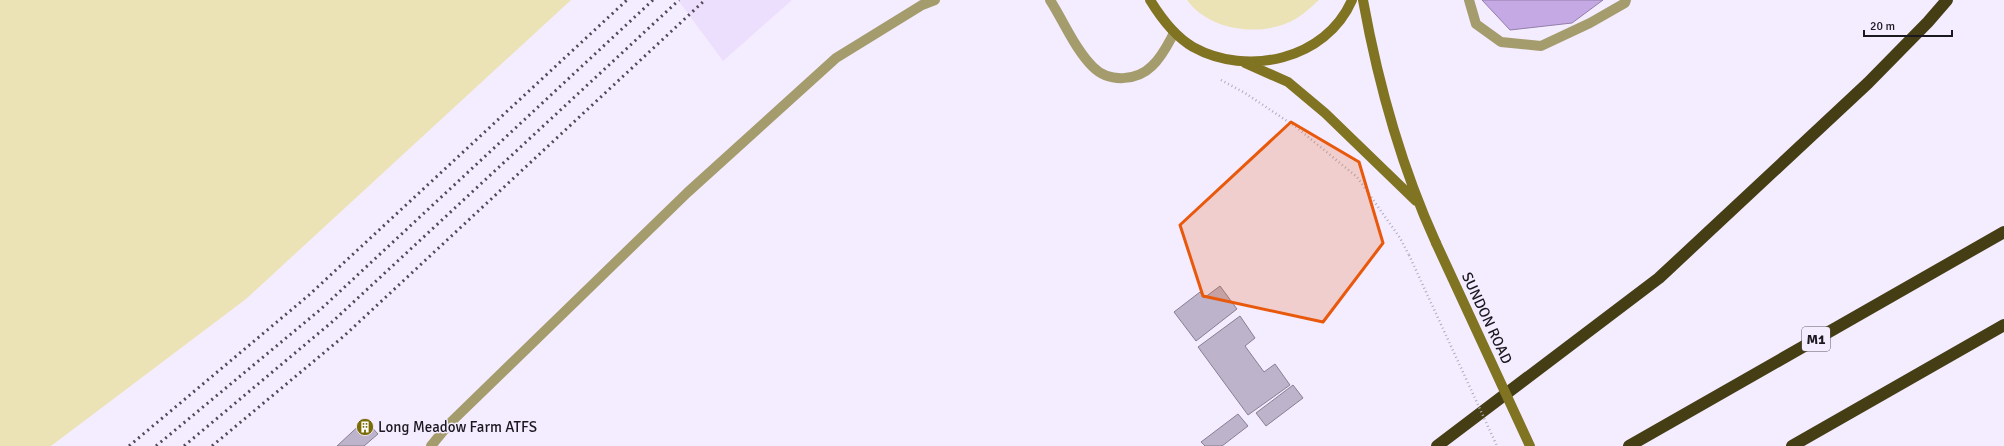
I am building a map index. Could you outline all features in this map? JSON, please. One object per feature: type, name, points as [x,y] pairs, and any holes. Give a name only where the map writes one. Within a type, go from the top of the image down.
[{"type":"highway","points":[[1437,446],[1659,278],[1868,82],[1928,22],[1947,0]]},
{"type":"highway","name":"M1","points":[[1629,446],[2004,232]]},
{"type":"highway","points":[[1792,446],[2004,325]]},
{"type":"main road","points":[[1150,0],[1163,20],[1174,32],[1192,46],[1208,54],[1228,60],[1244,62],[1278,60],[1314,44],[1325,36],[1342,18],[1352,0]]},
{"type":"main road","name":"SUNDON ROAD","points":[[1363,0],[1372,53],[1418,202],[1530,446]]},
{"type":"main road","name":"SUNDON ROAD","points":[[1244,62],[1288,82],[1325,113],[1418,202]]},
{"type":"lane","points":[[431,446],[449,424],[688,192],[836,58],[922,5],[935,0]]},
{"type":"lane","points":[[1050,0],[1082,53],[1094,68],[1110,78],[1120,79],[1132,77],[1151,67],[1159,58],[1174,32]]},
{"type":"lane","points":[[1469,0],[1476,24],[1501,42],[1541,46],[1590,23],[1625,4],[1626,0]]},
{"type":"path","points":[[1224,81],[1245,92],[1296,127],[1357,177],[1400,238],[1409,255],[1497,446]]},
{"type":"highlighted area","points":[[1291,122],[1359,162],[1383,243],[1323,322],[1203,296],[1180,225]]},
{"type":"shaded area","points":[[0,0],[571,0],[246,299],[51,446],[0,446]]},
{"type":"shaded area","points":[[678,0],[792,0],[723,61]]},
{"type":"shaded area","points":[[1187,0],[1319,0],[1306,12],[1284,24],[1254,30],[1223,25],[1209,19],[1197,11]]},
{"type":"shaded area","points":[[1482,0],[1603,0],[1572,23],[1510,30]]},
{"type":"building","points":[[1220,286],[1237,309],[1196,341],[1174,312],[1200,292],[1204,298]]},
{"type":"building","points":[[1240,316],[1255,338],[1245,346],[1264,372],[1275,364],[1290,385],[1248,415],[1198,347]]},
{"type":"building","points":[[1293,385],[1303,398],[1266,426],[1256,413]]},
{"type":"building","points":[[1238,414],[1248,426],[1222,446],[1205,446],[1201,442]]},
{"type":"building","name":"Long Meadow Farm ATFS","points":[[365,420],[378,434],[364,446],[337,446]]},
{"type":"railway","points":[[129,446],[309,295],[627,0]]},
{"type":"railway","points":[[156,446],[321,309],[653,0]]},
{"type":"railway","points":[[184,446],[332,322],[679,0]]},
{"type":"railway","points":[[212,446],[344,336],[705,0]]},
{"type":"place","name":"Long Meadow Farm ATFS","points":[[365,427]]}]
